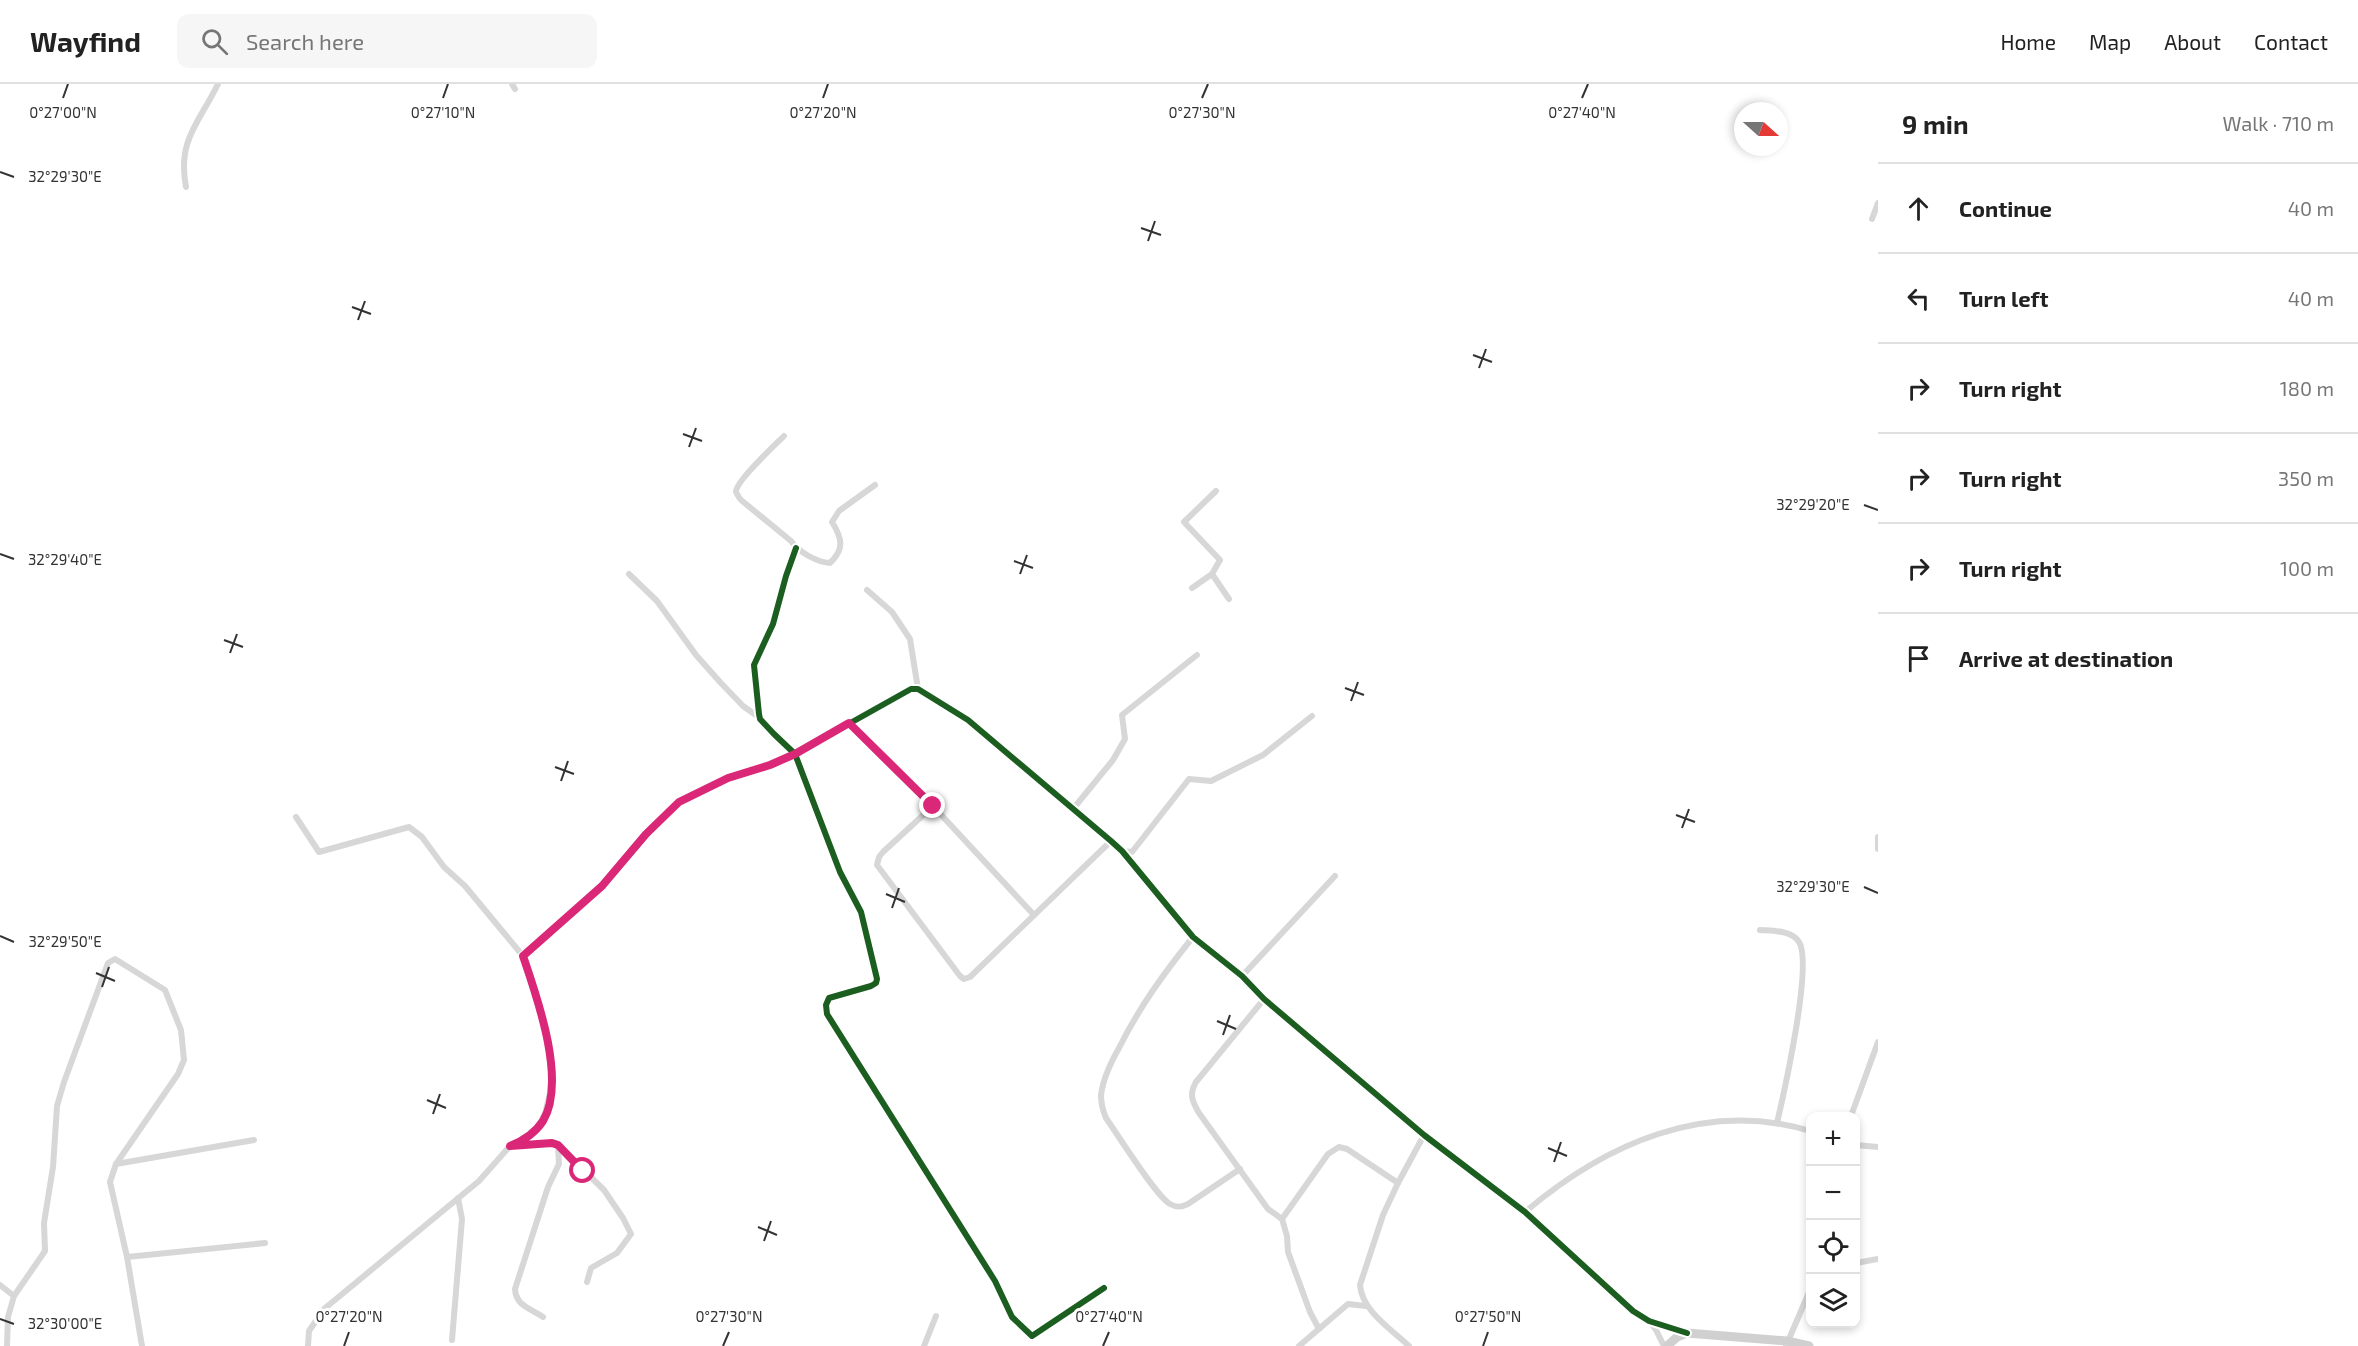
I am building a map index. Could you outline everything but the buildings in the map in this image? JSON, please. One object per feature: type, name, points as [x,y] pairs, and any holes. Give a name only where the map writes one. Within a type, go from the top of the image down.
[{"type":"street","points":[[186,187],[183,169],[185,147],[218,84]]},
{"type":"street","points":[[1872,219],[1878,203]]},
{"type":"street","points":[[784,436],[736,490],[741,500],[791,541],[796,548],[822,562],[830,563],[840,551],[842,542],[832,522],[839,511],[875,485]]},
{"type":"street","points":[[1192,588],[1212,574],[1220,560],[1184,522],[1216,491]]},
{"type":"street","points":[[760,719],[754,665],[773,624],[796,548]]},
{"type":"street","points":[[629,574],[657,601],[696,655],[720,682],[795,754],[840,872],[861,912],[877,979],[871,986],[829,999],[826,1005],[827,1014],[995,1281],[1012,1317],[1032,1336],[1104,1288]]},
{"type":"street","points":[[1212,574],[1229,599]]},
{"type":"street","points":[[867,590],[892,612],[910,639],[918,689]]},
{"type":"street","points":[[1073,809],[1113,760],[1125,739],[1122,715],[1197,655]]},
{"type":"street","points":[[523,956],[602,886],[646,834],[679,802],[728,778],[770,765],[795,754],[910,689],[918,689],[968,720],[1111,840],[1194,937],[1424,1135],[1525,1212],[1609,1290],[1649,1321],[1666,1346],[1677,1337],[1687,1333]]},
{"type":"street","points":[[1122,851],[1132,852],[1189,779],[1210,781],[1263,755],[1312,716]]},
{"type":"street","points":[[849,723],[933,806],[1034,915]]},
{"type":"street","points":[[933,806],[883,852],[879,857],[878,866],[960,976],[966,980],[1111,840]]},
{"type":"street","points":[[296,817],[319,852],[409,827],[416,831],[444,867],[465,886],[523,956],[546,1032],[552,1073],[543,1121],[524,1140],[510,1146],[479,1181],[324,1309],[309,1331],[308,1346]]},
{"type":"street","points":[[1878,837],[1878,849]]},
{"type":"street","points":[[1242,976],[1335,876]]},
{"type":"street","points":[[1760,930],[1781,932],[1792,936],[1797,939],[1803,954],[1792,1057],[1777,1123]]},
{"type":"street","points":[[1194,937],[1159,979],[1135,1015],[1110,1065],[1101,1095],[1102,1108],[1106,1118],[1154,1185],[1173,1206],[1183,1207],[1240,1169]]},
{"type":"street","points":[[7,1346],[8,1317],[14,1296],[45,1251],[44,1223],[53,1167],[57,1106],[108,963],[115,959],[165,990],[181,1030],[184,1060],[178,1074],[116,1164],[110,1182],[127,1257],[142,1346]]},
{"type":"street","points":[[1264,999],[1192,1089],[1191,1097],[1199,1113],[1268,1209],[1282,1219],[1287,1236],[1288,1252],[1310,1312],[1319,1329]]},
{"type":"street","points":[[1852,1112],[1878,1042]]},
{"type":"street","points":[[1525,1212],[1547,1194],[1605,1157],[1661,1133],[1708,1121],[1737,1119],[1777,1123],[1806,1130]]},
{"type":"street","points":[[1409,1346],[1366,1305],[1360,1294],[1360,1285],[1383,1215],[1424,1135]]},
{"type":"street","points":[[116,1164],[254,1140]]},
{"type":"street","points":[[510,1146],[552,1143],[558,1145],[604,1190],[623,1218],[631,1234],[617,1252],[591,1268],[587,1282]]},
{"type":"street","points":[[543,1317],[520,1304],[515,1298],[515,1289],[548,1187],[559,1164],[558,1145]]},
{"type":"street","points":[[1860,1145],[1878,1147]]},
{"type":"street","points":[[1282,1219],[1328,1154],[1339,1147],[1347,1149],[1398,1183]]},
{"type":"street","points":[[452,1340],[462,1219],[458,1198]]},
{"type":"street","points":[[127,1257],[265,1243]]},
{"type":"street","points":[[1860,1262],[1878,1259]]},
{"type":"street","points":[[0,1285],[14,1296]]},
{"type":"street","points":[[1786,1344],[1806,1299]]},
{"type":"street","points":[[1299,1346],[1348,1305],[1366,1305]]},
{"type":"street","points":[[924,1346],[936,1316]]},
{"type":"street","points":[[1649,1321],[1687,1333],[1809,1346]]},
{"type":"cycle path","points":[[796,548],[773,624],[754,665],[759,714],[760,719],[795,754],[840,872],[861,912],[877,979],[876,983],[871,986],[829,998],[826,1005],[827,1014],[995,1281],[1012,1317],[1032,1336],[1104,1288]]},
{"type":"cycle path","points":[[523,956],[602,886],[646,835],[679,802],[728,778],[770,765],[795,754],[911,689],[918,689],[968,720],[1111,841],[1122,851],[1193,937],[1242,976],[1264,999],[1424,1135],[1525,1212],[1633,1311],[1649,1321],[1687,1333]]},
{"type":"route","points":[[583,1171],[558,1145],[552,1143],[510,1146],[524,1140],[543,1121],[548,1105],[552,1073],[546,1032],[523,956],[602,886],[646,834],[679,802],[728,778],[770,765],[795,754],[849,723],[933,806]]}]
